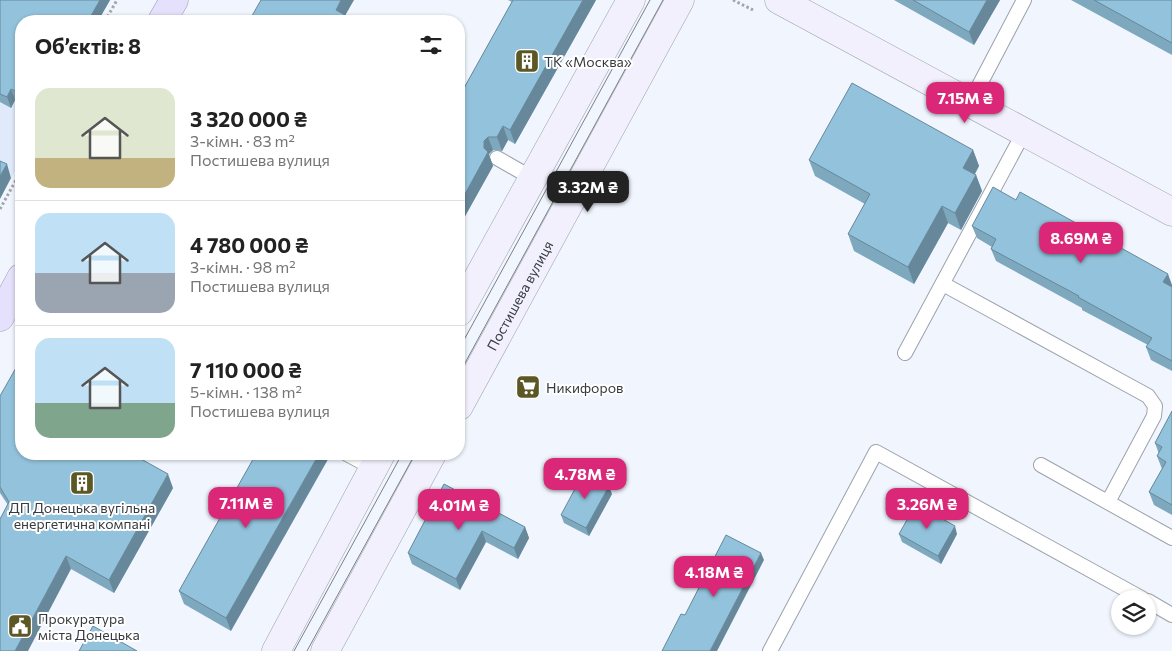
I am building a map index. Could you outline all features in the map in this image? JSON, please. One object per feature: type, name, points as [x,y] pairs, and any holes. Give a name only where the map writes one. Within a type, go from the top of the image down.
[{"type":"main road","points":[[165,15],[174,0]]},
{"type":"main road","points":[[0,317],[15,289]]},
{"type":"street","points":[[465,301],[631,0]]},
{"type":"street","name":"Постишева вулиця","points":[[465,395],[680,0]]},
{"type":"street","points":[[779,0],[1172,212]]},
{"type":"street","points":[[325,651],[429,460]]},
{"type":"street","points":[[276,651],[377,461]]},
{"type":"lane","points":[[970,103],[1024,0]]},
{"type":"lane","points":[[905,352],[1024,132]]},
{"type":"lane","points":[[497,158],[532,178]]},
{"type":"lane","points":[[943,284],[1148,396],[1155,406],[1154,416],[1108,502]]},
{"type":"lane","points":[[770,651],[876,452],[1127,590]]},
{"type":"lane","points":[[1040,465],[1172,538]]},
{"type":"lane","points":[[1156,606],[1172,615]]},
{"type":"path","points":[[108,15],[117,0]]},
{"type":"path","points":[[0,209],[15,182]]},
{"type":"shaded area","points":[[0,0],[15,15],[15,171],[0,199]]},
{"type":"building","points":[[0,0],[100,0],[91,15],[15,15],[15,91],[11,89],[7,97],[0,94]]},
{"type":"building","points":[[261,0],[341,0],[336,10],[345,15],[252,15]]},
{"type":"building","name":"ТК «Москва»","points":[[513,0],[583,0],[510,130],[503,126],[497,137],[488,137],[484,141],[484,148],[488,152],[465,194],[465,86]]},
{"type":"building","points":[[913,0],[987,0],[969,32]]},
{"type":"building","points":[[1094,0],[1172,0],[1172,43]]},
{"type":"building","points":[[852,83],[973,150],[963,168],[976,175],[955,213],[942,206],[908,267],[848,234],[870,194],[809,160]]},
{"type":"building","points":[[0,161],[7,164],[0,176]]},
{"type":"building","points":[[993,187],[1016,200],[1020,192],[1168,274],[1163,282],[1172,287],[1172,361],[1146,347],[1152,338],[991,249],[996,239],[972,226]]},
{"type":"building","name":"ДП Донецька вугільна енергетична компані","points":[[15,370],[15,460],[143,460],[168,474],[109,580],[66,556],[15,651],[0,651],[0,519],[9,502],[0,487],[0,396]]},
{"type":"building","points":[[1172,411],[1172,505],[1149,492],[1166,462],[1157,456],[1162,447],[1155,443]]},
{"type":"building","points":[[253,460],[316,460],[226,618],[179,591]]},
{"type":"building","points":[[584,472],[609,486],[586,528],[561,515]]},
{"type":"building","points":[[444,484],[525,527],[514,548],[482,531],[456,579],[408,553]]},
{"type":"building","points":[[916,504],[955,526],[938,556],[899,534]]},
{"type":"building","points":[[726,535],[761,553],[710,651],[662,651],[681,614],[685,615]]},
{"type":"building","points":[[93,626],[137,651],[79,651]]},
{"type":"tram line","points":[[465,338],[650,0]]},
{"type":"tram line","points":[[465,363],[663,0]]},
{"type":"tram line","points":[[294,651],[399,460]]},
{"type":"tram line","points":[[307,651],[412,460]]},
{"type":"place","name":"ТК «Москва»","points":[[527,61]]},
{"type":"place","name":"Никифоров","points":[[528,387]]},
{"type":"place","name":"ДП Донецька вугільна енергетична компані","points":[[82,483]]},
{"type":"place","name":"Прокуратура міста Донецька","points":[[20,626]]}]
